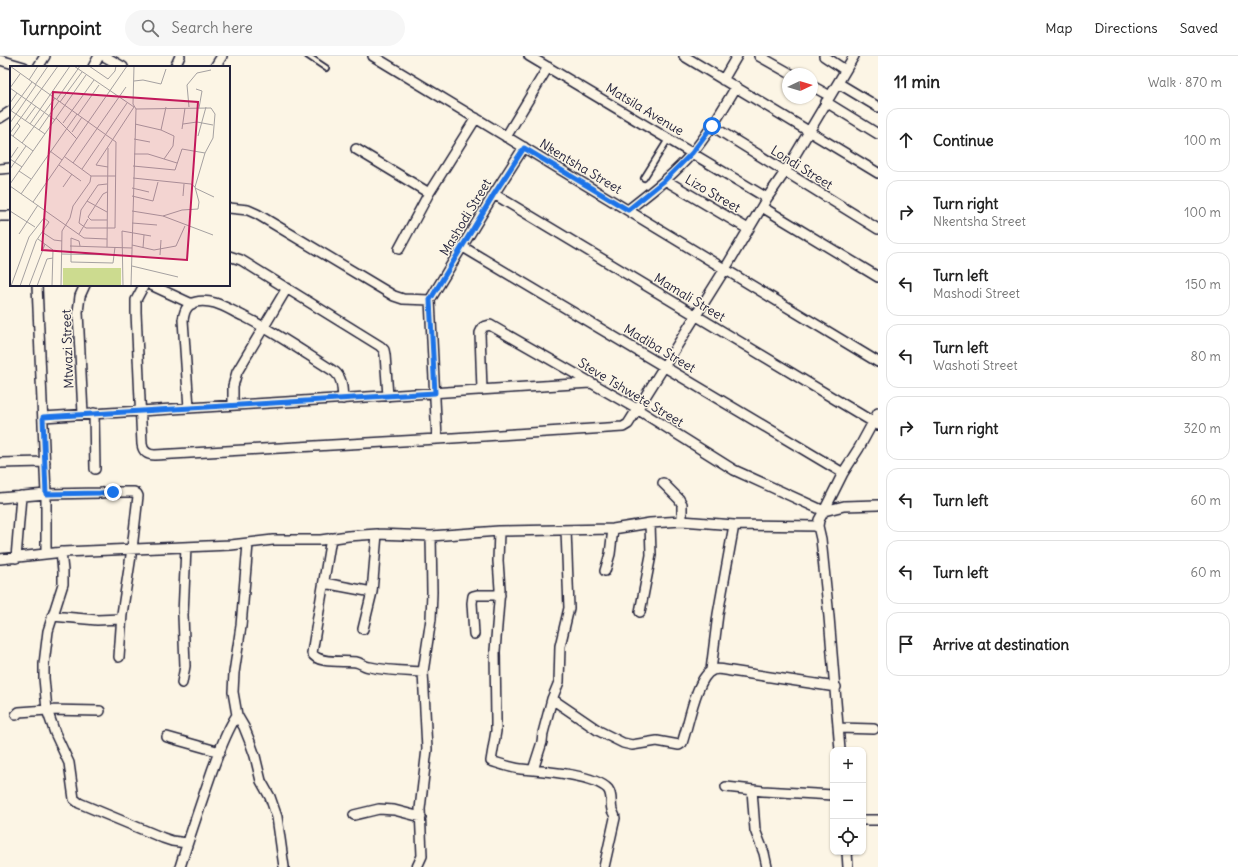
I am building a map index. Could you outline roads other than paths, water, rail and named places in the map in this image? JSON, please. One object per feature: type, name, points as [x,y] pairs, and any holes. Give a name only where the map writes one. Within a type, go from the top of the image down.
[{"type":"street","points":[[39,66],[45,56]]},
{"type":"street","points":[[93,66],[99,56]]},
{"type":"street","points":[[104,56],[121,66]]},
{"type":"street","points":[[175,66],[180,56]]},
{"type":"street","points":[[216,66],[222,56]]},
{"type":"street","name":"Nkentsha Street","points":[[373,56],[878,362]]},
{"type":"street","name":"Matsila Avenue","points":[[529,56],[669,138],[767,198]]},
{"type":"street","points":[[684,56],[878,173]]},
{"type":"street","points":[[723,80],[738,56]]},
{"type":"street","points":[[759,56],[782,69]]},
{"type":"street","points":[[824,56],[845,70]]},
{"type":"street","points":[[143,286],[138,295],[136,305],[140,410],[142,448],[145,452],[152,455],[620,427],[628,424],[665,366],[767,198],[785,172],[854,56]]},
{"type":"street","points":[[0,60],[21,66]]},
{"type":"street","points":[[506,137],[548,67]]},
{"type":"street","points":[[838,83],[878,107]]},
{"type":"street","points":[[628,210],[665,180],[692,153],[712,126],[736,88]]},
{"type":"street","points":[[818,91],[878,134]]},
{"type":"street","points":[[0,118],[10,112]]},
{"type":"street","points":[[399,249],[429,194],[476,118]]},
{"type":"street","name":"Londi Street","points":[[712,126],[878,229]]},
{"type":"street","name":"Mashodi Street","points":[[430,300],[494,194],[524,148]]},
{"type":"street","points":[[356,149],[429,194]]},
{"type":"street","points":[[0,169],[10,168]]},
{"type":"street","name":"Lizo Street","points":[[665,180],[748,229]]},
{"type":"street","name":"Mamali Street","points":[[494,194],[876,424]]},
{"type":"street","points":[[762,207],[878,277]]},
{"type":"street","points":[[230,208],[248,210],[257,214],[394,296],[403,299],[430,300],[437,439]]},
{"type":"street","name":"Madiba Street","points":[[463,247],[843,473]]},
{"type":"street","points":[[230,256],[241,260],[377,343],[382,348],[385,355],[388,396]]},
{"type":"street","points":[[37,286],[45,462],[46,554]]},
{"type":"street","name":"Mtwazi Street","points":[[83,414],[78,312],[80,296],[85,286]]},
{"type":"street","points":[[153,286],[192,304]]},
{"type":"street","points":[[233,404],[235,379],[287,288]]},
{"type":"street","points":[[188,408],[183,320],[185,310],[192,304],[202,302],[215,303],[264,327],[338,374],[342,382],[343,399]]},
{"type":"street","name":"Steve Tshwete Street","points":[[482,390],[480,333],[483,327],[487,325],[493,326],[637,409],[734,470],[824,511]]},
{"type":"street","points":[[43,417],[590,383]]},
{"type":"street","points":[[94,413],[96,469]]},
{"type":"street","points":[[840,747],[836,688],[821,539],[818,526],[819,520],[843,473],[876,424],[878,413]]},
{"type":"street","points":[[0,463],[45,462]]},
{"type":"street","points":[[663,483],[682,504],[682,521]]},
{"type":"street","points":[[0,498],[46,494],[95,494],[117,492],[136,493],[138,498],[121,619],[119,657]]},
{"type":"street","points":[[16,558],[21,496]]},
{"type":"street","points":[[824,511],[844,506],[878,505]]},
{"type":"street","points":[[0,559],[61,552],[248,544],[273,540],[321,540],[377,534],[430,536],[499,532],[613,529],[650,523],[682,521],[734,525],[818,526]]},
{"type":"street","points":[[640,612],[651,555],[650,523]]},
{"type":"street","points":[[552,699],[602,733],[624,743],[632,745],[657,741],[679,744],[682,743],[695,697],[707,674],[711,670],[718,614],[734,525]]},
{"type":"street","points":[[604,571],[610,554],[613,529]]},
{"type":"street","points":[[533,770],[542,742],[552,699],[559,682],[560,646],[570,605],[566,530]]},
{"type":"street","points":[[499,532],[498,550],[500,595],[495,651],[496,731],[491,761],[520,769],[578,776],[607,789],[611,796],[612,811],[615,818],[604,867]]},
{"type":"street","points":[[363,630],[372,592],[377,534]]},
{"type":"street","points":[[417,867],[422,856],[421,792],[427,749],[423,672],[430,628],[430,536]]},
{"type":"street","points":[[331,538],[312,653],[315,658],[330,661],[357,662],[368,667],[384,670],[423,672]]},
{"type":"street","points":[[248,544],[241,626],[234,673],[233,692],[237,715],[250,742],[261,781],[270,797],[277,817],[284,867]]},
{"type":"street","points":[[182,683],[185,666],[183,615],[186,547]]},
{"type":"street","points":[[61,552],[63,584],[48,631],[44,678],[47,710],[54,733],[69,762],[74,799],[79,803],[163,838],[187,843]]},
{"type":"street","points":[[324,583],[372,592]]},
{"type":"street","points":[[474,634],[473,596],[477,594],[500,595]]},
{"type":"street","points":[[52,616],[97,620],[121,619]]},
{"type":"street","points":[[711,670],[731,671],[836,688]]},
{"type":"street","points":[[16,715],[19,712],[47,710],[100,711]]},
{"type":"street","points":[[180,867],[187,843],[220,752],[232,723],[237,715]]},
{"type":"street","points":[[839,728],[874,729]]},
{"type":"street","points":[[167,737],[220,752]]},
{"type":"street","points":[[726,787],[830,795]]},
{"type":"street","points":[[752,790],[755,830],[767,867]]},
{"type":"street","points":[[354,815],[379,810],[394,810],[421,817]]},
{"type":"street","points":[[866,820],[878,820]]},
{"type":"street","points":[[847,855],[848,867]]},
{"type":"lane","points":[[308,56],[326,68]]},
{"type":"lane","points":[[644,178],[669,138]]}]
